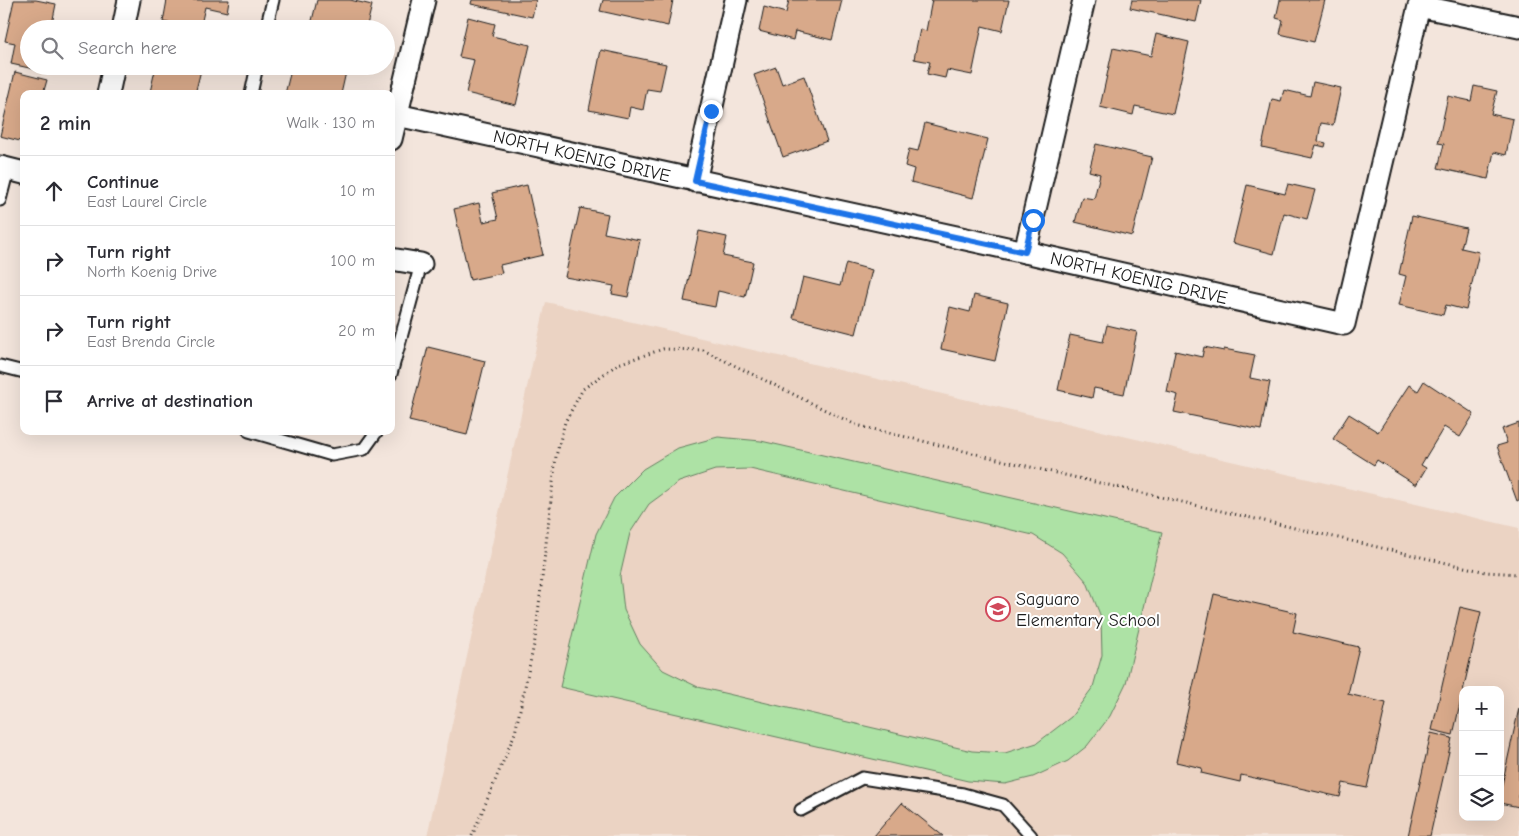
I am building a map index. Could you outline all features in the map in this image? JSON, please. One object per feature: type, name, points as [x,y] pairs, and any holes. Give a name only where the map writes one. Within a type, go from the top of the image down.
[{"type":"street","points":[[125,20],[129,0]]},
{"type":"street","points":[[395,123],[424,0]]},
{"type":"street","points":[[695,181],[736,0]]},
{"type":"street","points":[[1025,252],[1084,0]]},
{"type":"street","name":"NORTH KOENIG DRIVE","points":[[397,115],[1025,252],[1344,324],[1419,6],[1519,27]]},
{"type":"street","points":[[109,90],[112,75]]},
{"type":"street","points":[[395,260],[421,264]]},
{"type":"lane","points":[[268,20],[273,0]]},
{"type":"lane","points":[[252,90],[255,75]]},
{"type":"lane","points":[[0,200],[11,169]]},
{"type":"lane","points":[[395,359],[421,264]]},
{"type":"lane","points":[[0,366],[20,371]]},
{"type":"lane","points":[[263,435],[332,455],[364,449],[374,435]]},
{"type":"lane","points":[[801,810],[862,778],[963,794],[1003,804],[1031,836]]},
{"type":"path","points":[[472,836],[515,732],[535,640],[556,456],[565,422],[583,390],[590,384],[618,364],[662,349],[703,350],[856,425],[1052,473],[1486,572],[1519,574]]},
{"type":"shaded area","name":"Saguaro Elementary School","points":[[546,302],[1519,528],[1519,836],[427,836]]},
{"type":"green space","points":[[718,437],[761,441],[1162,532],[1126,683],[1110,716],[1087,746],[1068,761],[1033,777],[1005,784],[968,781],[560,687],[596,534],[614,498],[643,469],[678,448]],"holes":[[[750,469],[1033,535],[1062,553],[1087,582],[1101,617],[1102,655],[1093,687],[1071,717],[1037,743],[1005,753],[972,751],[698,687],[663,670],[640,644],[624,610],[620,576],[630,533],[649,504],[679,482],[715,470]]]},
{"type":"building","points":[[14,0],[36,0],[56,4],[53,20],[20,20],[20,66],[11,64],[15,43],[5,41]]},
{"type":"building","points":[[167,0],[229,0],[227,12],[205,7],[202,20],[163,20]]},
{"type":"building","points":[[317,0],[350,0],[372,5],[368,20],[312,20]]},
{"type":"building","points":[[472,0],[536,0],[532,17],[471,4]]},
{"type":"building","points":[[603,0],[673,0],[668,26],[600,11]]},
{"type":"building","points":[[789,0],[842,0],[832,40],[795,31],[793,40],[759,31],[764,7],[786,13]]},
{"type":"building","points":[[932,0],[1009,0],[1002,31],[982,26],[972,75],[947,70],[945,78],[927,74],[930,62],[914,59],[920,29],[926,31]]},
{"type":"building","points":[[1132,0],[1201,0],[1196,22],[1130,8]]},
{"type":"building","points":[[1280,0],[1325,0],[1314,42],[1280,34],[1283,20],[1276,18]]},
{"type":"building","points":[[468,17],[495,24],[492,36],[530,45],[516,105],[466,93],[474,60],[459,57]]},
{"type":"building","points":[[1156,34],[1189,42],[1173,114],[1135,106],[1133,115],[1100,107],[1113,48],[1151,56]]},
{"type":"building","points":[[601,50],[666,64],[660,91],[647,89],[643,110],[630,107],[628,118],[589,110]]},
{"type":"building","points":[[776,67],[782,84],[804,76],[827,141],[783,157],[754,75]]},
{"type":"building","points":[[15,72],[20,73],[20,75],[47,80],[44,90],[20,90],[20,141],[0,136]]},
{"type":"building","points":[[154,75],[200,75],[196,90],[150,90]]},
{"type":"building","points":[[290,75],[345,75],[342,90],[286,90]]},
{"type":"building","points":[[1313,82],[1341,88],[1333,125],[1321,123],[1318,141],[1326,143],[1325,147],[1316,145],[1312,158],[1262,147],[1272,99],[1281,101],[1284,90],[1310,96]]},
{"type":"building","points":[[1474,86],[1497,91],[1491,114],[1513,119],[1506,155],[1494,152],[1488,179],[1438,168],[1444,144],[1438,143],[1448,96],[1471,101]]},
{"type":"building","points":[[925,123],[988,139],[973,198],[911,182],[914,169],[905,166],[909,149],[918,151]]},
{"type":"building","points":[[1096,144],[1152,157],[1132,236],[1075,222],[1082,197],[1094,199],[1100,174],[1089,171]]},
{"type":"building","points":[[1288,184],[1315,190],[1307,219],[1284,213],[1274,254],[1233,243],[1247,185],[1285,194]]},
{"type":"building","points":[[527,185],[543,255],[500,265],[502,273],[470,280],[454,209],[479,203],[483,222],[498,219],[492,193]]},
{"type":"building","points":[[580,208],[608,214],[604,233],[640,240],[628,297],[612,294],[614,286],[565,277]]},
{"type":"building","points":[[1412,216],[1466,228],[1461,248],[1479,252],[1466,310],[1446,305],[1443,315],[1399,305],[1406,276],[1399,274]]},
{"type":"building","points":[[699,231],[727,237],[723,256],[753,262],[745,297],[718,291],[715,307],[684,301]]},
{"type":"building","points":[[846,263],[872,270],[856,334],[793,318],[803,277],[840,286]]},
{"type":"building","points":[[974,295],[1008,303],[995,361],[941,349],[950,307],[970,312]]},
{"type":"building","points":[[1107,325],[1137,332],[1124,394],[1094,388],[1092,398],[1058,390],[1070,335],[1103,342]]},
{"type":"building","points":[[428,347],[485,361],[467,435],[409,421]]},
{"type":"building","points":[[1204,347],[1255,355],[1250,378],[1270,382],[1261,430],[1174,412],[1178,395],[1167,392],[1175,351],[1202,357]]},
{"type":"building","points":[[1424,381],[1474,414],[1460,437],[1444,427],[1421,465],[1426,468],[1416,485],[1377,460],[1374,465],[1333,439],[1349,414],[1378,432],[1409,385],[1418,391]]},
{"type":"building","points":[[1519,423],[1519,500],[1517,501],[1497,446],[1507,443],[1502,429]]},
{"type":"building","points":[[1214,594],[1297,613],[1293,632],[1359,647],[1348,694],[1386,703],[1367,788],[1343,783],[1340,797],[1241,775],[1240,782],[1201,773],[1202,768],[1176,762]]},
{"type":"building","points":[[1460,607],[1481,612],[1464,686],[1459,686],[1459,709],[1453,735],[1432,730]]},
{"type":"building","points":[[1519,708],[1519,807],[1504,804],[1504,776]]},
{"type":"building","points":[[1431,733],[1452,738],[1430,836],[1408,836]]},
{"type":"building","points":[[902,803],[943,836],[874,836]]},
{"type":"place","name":"Saguaro Elementary School","points":[[998,609]]},
{"type":"route","points":[[711,111],[695,181],[1025,252],[1033,220]]}]
